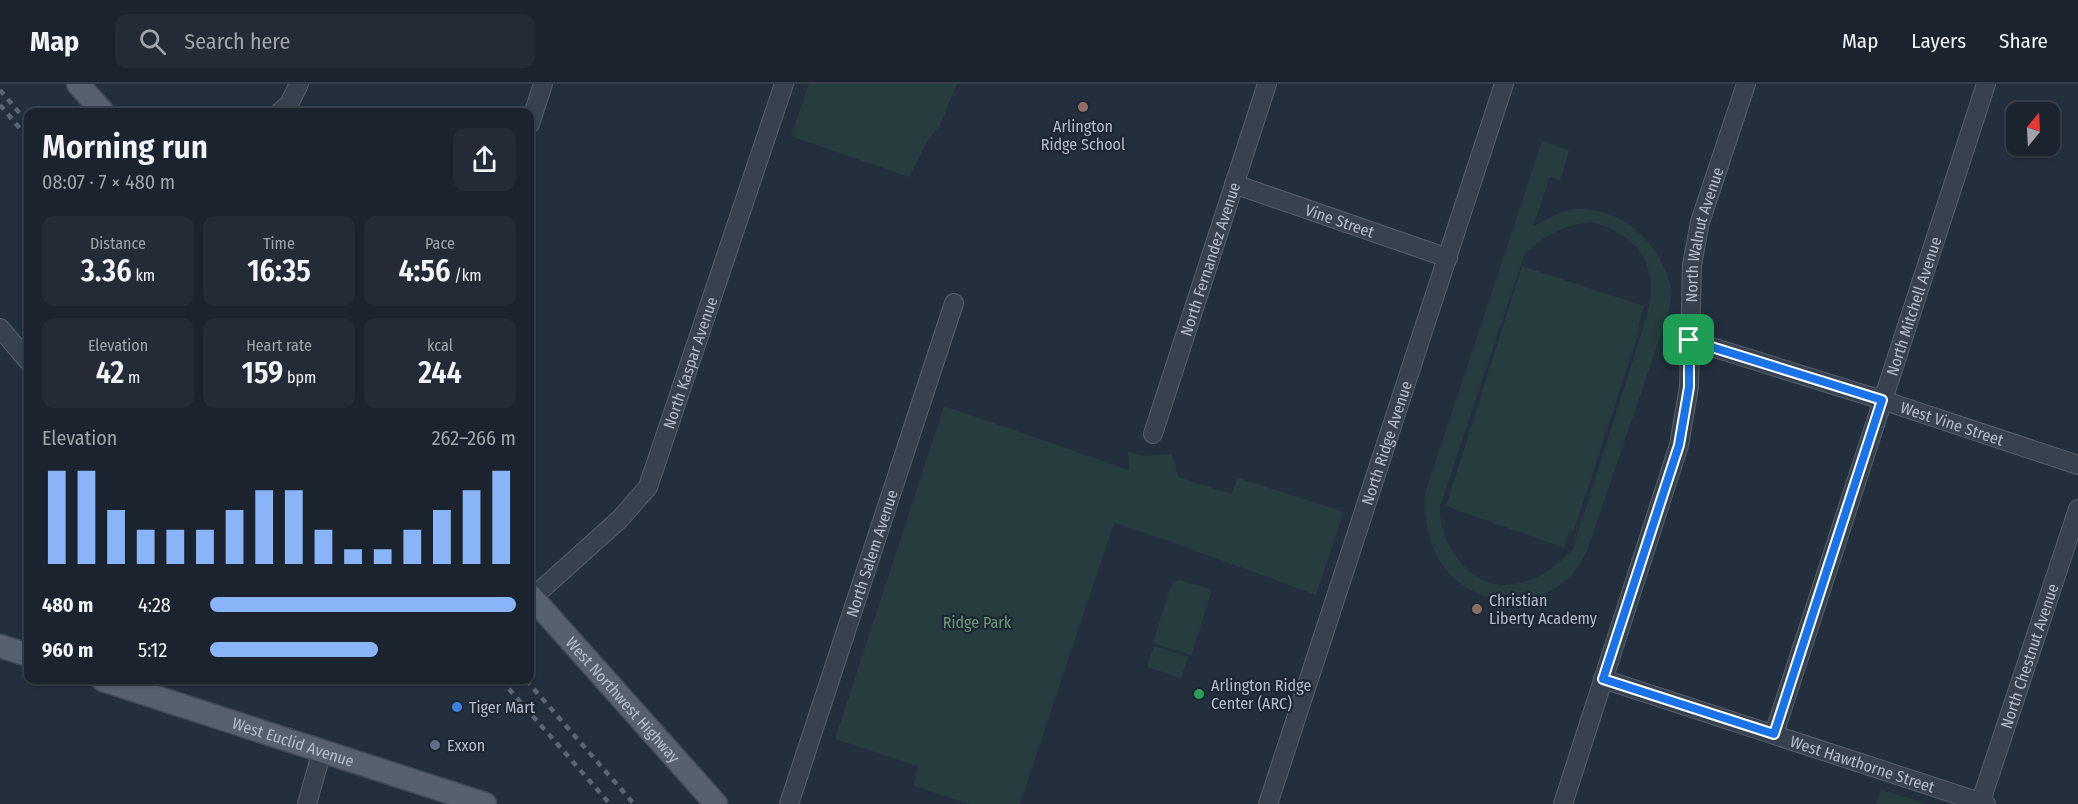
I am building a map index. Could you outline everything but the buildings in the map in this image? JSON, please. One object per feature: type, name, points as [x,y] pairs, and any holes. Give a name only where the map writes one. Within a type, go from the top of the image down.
[{"type":"main road","points":[[78,84],[99,108]]},
{"type":"main road","name":"West Northwest Highway","points":[[534,600],[716,804]]},
{"type":"main road","points":[[0,646],[24,654]]},
{"type":"main road","name":"West Euclid Avenue","points":[[122,684],[485,804]]},
{"type":"street","points":[[284,108],[299,84]]},
{"type":"street","points":[[534,112],[543,84]]},
{"type":"street","name":"North Kaspar Avenue","points":[[534,594],[620,519],[648,487],[784,84]]},
{"type":"street","name":"North Fernandez Avenue","points":[[1153,434],[1267,84]]},
{"type":"street","name":"North Ridge Avenue","points":[[1268,804],[1504,84]]},
{"type":"street","name":"North Walnut Avenue","points":[[1563,804],[1679,445],[1689,387],[1692,265],[1700,222],[1746,84]]},
{"type":"street","name":"North Mitchell Avenue","points":[[1774,734],[1986,84]]},
{"type":"street","name":"Vine Street","points":[[1234,184],[1448,258]]},
{"type":"street","name":"North Salem Avenue","points":[[789,804],[954,303]]},
{"type":"street","points":[[0,328],[24,356]]},
{"type":"street","name":"West Vine Street","points":[[1689,340],[1882,400],[2078,465]]},
{"type":"street","name":"North Chestnut Avenue","points":[[1982,803],[2078,509]]},
{"type":"street","name":"West Hawthorne Street","points":[[1603,679],[1982,803]]},
{"type":"street","points":[[307,804],[322,751]]},
{"type":"green space","points":[[809,84],[957,84],[940,125],[926,143],[909,177],[791,136]]},
{"type":"green space","points":[[1542,141],[1569,150],[1561,180],[1550,177],[1533,226],[1575,209],[1604,212],[1617,218],[1630,225],[1651,246],[1665,270],[1671,290],[1669,311],[1587,551],[1578,567],[1564,582],[1548,592],[1530,598],[1511,600],[1492,598],[1474,592],[1444,567],[1434,550],[1426,522],[1425,493]],"holes":[[[1593,222],[1610,229],[1635,246],[1644,257],[1649,270],[1650,301],[1573,548],[1544,574],[1516,584],[1493,584],[1470,572],[1452,550],[1442,525],[1440,510],[1442,499],[1524,255],[1563,228]]]},
{"type":"green space","points":[[1522,266],[1644,306],[1638,327],[1640,328],[1574,531],[1570,530],[1564,548],[1446,506]]},
{"type":"green space","name":"Ridge Park","points":[[944,406],[1129,470],[1128,452],[1145,456],[1172,454],[1178,477],[1231,494],[1238,478],[1344,512],[1316,595],[1114,523],[1020,804],[969,804],[914,786],[917,766],[835,739]]},
{"type":"green space","points":[[1180,580],[1212,590],[1191,655],[1153,643],[1170,588],[1174,582]]},
{"type":"green space","points":[[1154,646],[1188,657],[1181,678],[1147,667]]},
{"type":"green space","points":[[1881,790],[1927,804],[1876,804]]},
{"type":"railway","points":[[0,90],[24,118]]},
{"type":"railway","points":[[0,105],[24,133]]},
{"type":"railway","points":[[505,684],[610,804]]},
{"type":"railway","points":[[529,684],[634,804]]},
{"type":"place","name":"Arlington Ridge School","points":[[1083,107]]},
{"type":"place","name":"Christian Liberty Academy","points":[[1477,609]]},
{"type":"place","name":"Arlington Ridge Center (ARC)","points":[[1199,694]]},
{"type":"place","name":"Tiger Mart","points":[[457,707]]},
{"type":"place","name":"Exxon","points":[[435,745]]},
{"type":"route","points":[[1689,340],[1882,400],[1774,734],[1603,679],[1679,445],[1689,387],[1689,340]]}]
